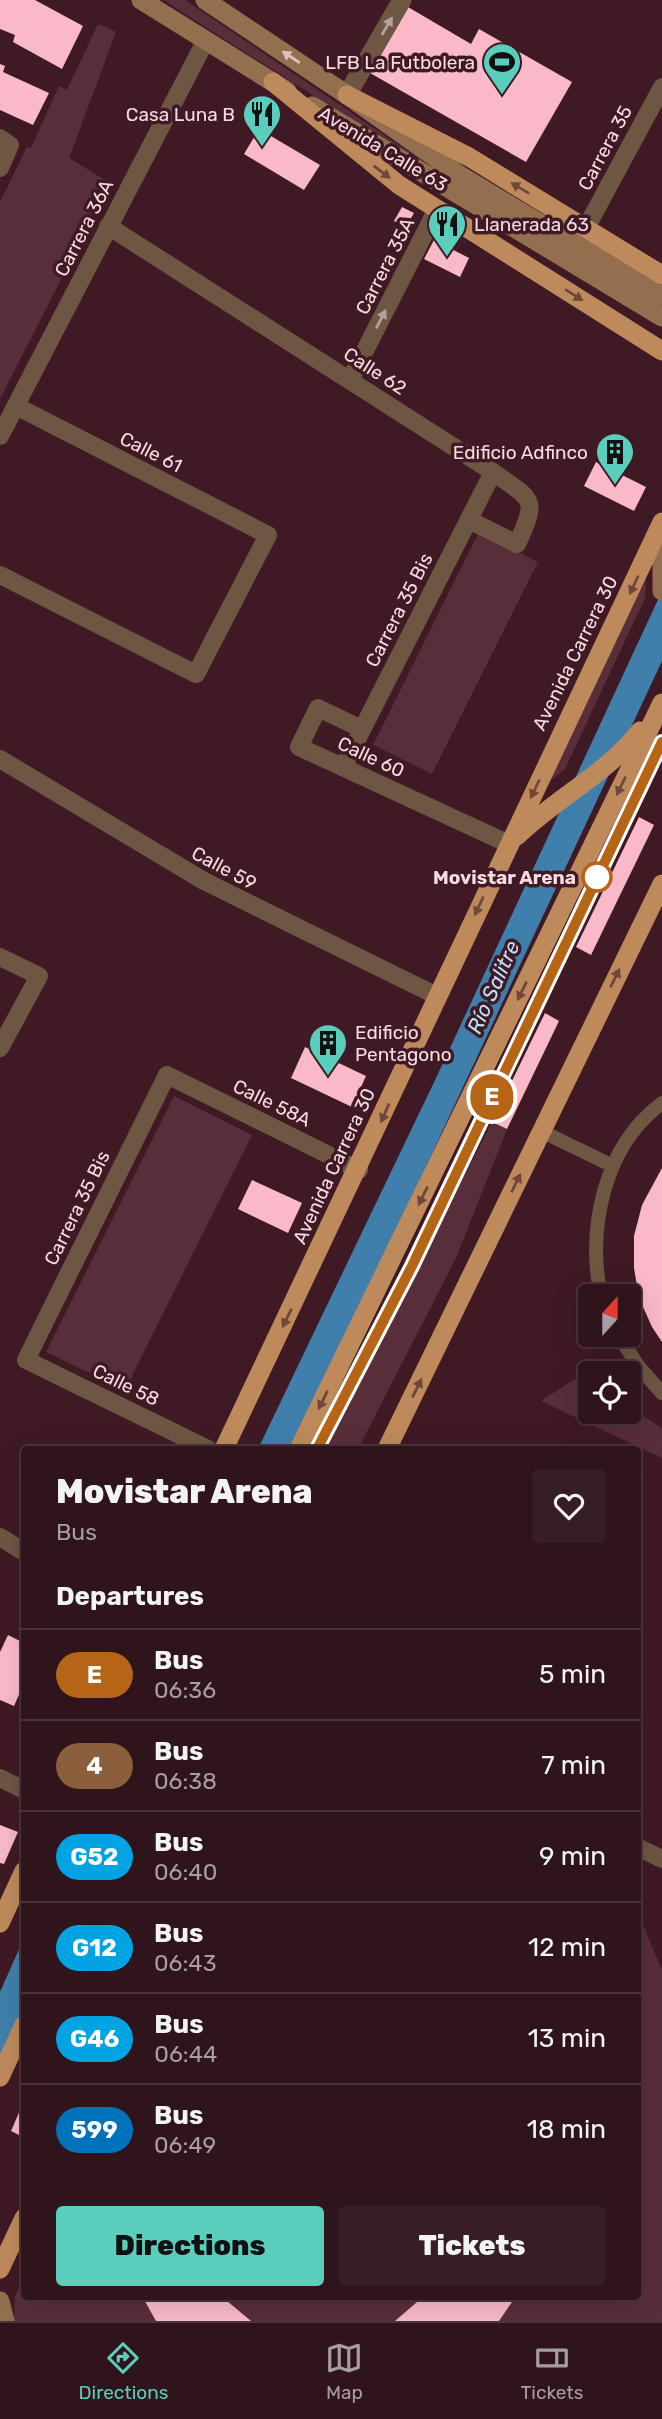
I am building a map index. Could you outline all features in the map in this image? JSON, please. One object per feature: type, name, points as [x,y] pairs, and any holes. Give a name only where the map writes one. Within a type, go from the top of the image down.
[{"type":"highway","points":[[273,82],[365,159],[437,209],[661,347]]},
{"type":"highway","points":[[347,95],[469,157],[662,275]]},
{"type":"highway","name":"Avenida Carrera 30","points":[[225,1446],[359,1170],[509,844],[662,522]]},
{"type":"highway","points":[[509,844],[544,811],[628,746],[662,701]]},
{"type":"highway","points":[[300,1446],[662,701]]},
{"type":"highway","points":[[388,1446],[660,891]]},
{"type":"highway","points":[[0,1923],[21,1878]]},
{"type":"highway","points":[[0,2077],[21,2032]]},
{"type":"highway","points":[[0,2269],[21,2224]]},
{"type":"main road","name":"Avenida Calle 63","points":[[141,0],[273,82],[662,296]]},
{"type":"main road","name":"Avenida Calle 63","points":[[205,0],[347,95],[457,183],[662,317]]},
{"type":"main road","points":[[662,553],[662,591]]},
{"type":"main road","points":[[0,2301],[5,2321]]},
{"type":"street","points":[[347,95],[402,0]]},
{"type":"street","name":"Carrera 36A","points":[[0,436],[206,40]]},
{"type":"street","name":"Carrera 35","points":[[586,228],[662,87]]},
{"type":"street","points":[[0,168],[5,142]]},
{"type":"street","name":"Carrera 35A","points":[[350,380],[437,209]]},
{"type":"street","name":"Calle 62","points":[[108,226],[493,472],[528,499],[532,506],[532,513],[517,544],[469,520]]},
{"type":"street","name":"Calle 61","points":[[0,575],[196,674],[268,535],[16,406]]},
{"type":"street","name":"Carrera 35 Bis","points":[[343,767],[493,472]]},
{"type":"street","name":"Calle 60","points":[[362,729],[318,708],[299,747],[509,844]]},
{"type":"street","name":"Calle 59","points":[[0,759],[204,881],[438,996]]},
{"type":"street","points":[[0,957],[39,976],[0,1048]]},
{"type":"street","name":"Carrera 35 Bis","points":[[26,1360],[167,1075]]},
{"type":"street","name":"Calle 58A","points":[[167,1075],[359,1170]]},
{"type":"street","points":[[599,1284],[594,1238],[613,1166],[642,1121],[662,1103]]},
{"type":"street","points":[[541,1131],[613,1166]]},
{"type":"street","points":[[627,1348],[662,1393]]},
{"type":"street","name":"Calle 58","points":[[26,1360],[202,1446]]},
{"type":"street","points":[[0,1537],[21,1550]]},
{"type":"street","points":[[0,1778],[21,1788]]},
{"type":"street","points":[[641,1849],[662,1859]]},
{"type":"shaded area","points":[[163,0],[185,0],[430,166],[380,138]]},
{"type":"shaded area","points":[[98,24],[116,32],[69,158],[110,183],[0,399],[0,202],[27,147],[31,148],[59,86],[67,90]]},
{"type":"shaded area","points":[[479,532],[538,562],[432,774],[373,745]]},
{"type":"shaded area","points":[[646,578],[645,598],[565,769],[546,784]]},
{"type":"shaded area","points":[[174,1096],[252,1135],[125,1390],[46,1352]]},
{"type":"shaded area","points":[[492,1122],[507,1129],[456,1258],[360,1446],[327,1446]]},
{"type":"shaded area","points":[[578,1377],[578,1418],[541,1401]]},
{"type":"shaded area","points":[[641,1414],[662,1428],[662,1458],[590,1424],[641,1424]]},
{"type":"shaded area","points":[[641,1920],[662,1970],[662,2321],[14,2321],[15,2296],[21,2283],[21,2300],[641,2300]]},
{"type":"water","name":"Río Salitre","points":[[662,591],[662,661],[295,1446],[259,1446],[437,1076]]},
{"type":"water","points":[[21,1945],[21,2024],[0,2069],[0,1992]]},
{"type":"building","points":[[0,0],[35,0],[83,26],[62,69],[13,42],[15,35],[0,29]]},
{"type":"building","name":"LFB La Futbolera","points":[[408,7],[471,44],[479,29],[572,82],[526,162],[370,73]]},
{"type":"building","points":[[0,64],[5,66],[3,72],[49,93],[33,125],[0,110]]},
{"type":"building","points":[[259,129],[320,165],[304,190],[244,154]]},
{"type":"building","points":[[402,207],[414,213],[406,227],[394,221]]},
{"type":"building","name":"Llanerada 63","points":[[434,240],[469,258],[460,277],[424,259]]},
{"type":"building","name":"Edificio Adfinco","points":[[596,462],[646,487],[634,511],[584,486]]},
{"type":"building","name":"Movistar Arena","points":[[639,817],[654,825],[591,955],[576,947]]},
{"type":"building","points":[[545,1013],[559,1021],[507,1129],[492,1122]]},
{"type":"building","name":"Edificio Pentagono","points":[[305,1047],[366,1076],[352,1107],[291,1078]]},
{"type":"building","points":[[662,1168],[662,1342],[641,1302],[641,1284],[637,1284],[634,1268],[634,1236],[642,1205]]},
{"type":"building","points":[[252,1180],[302,1203],[288,1233],[238,1209]]},
{"type":"building","points":[[8,1635],[21,1642],[21,1690],[14,1706],[0,1700],[0,1652]]},
{"type":"building","points":[[0,1825],[18,1832],[4,1864],[0,1863]]},
{"type":"building","points":[[21,2108],[21,2136],[11,2131]]},
{"type":"building","points":[[144,2300],[226,2300],[251,2321],[156,2321]]},
{"type":"building","points":[[419,2300],[513,2300],[499,2321],[395,2321]]},
{"type":"bus line","name":"E","points":[[319,1446],[412,1266],[662,742]]},
{"type":"place","name":"LFB La Futbolera","points":[[502,96]]},
{"type":"place","name":"Casa Luna B","points":[[262,148]]},
{"type":"place","name":"Llanerada 63","points":[[447,258]]},
{"type":"place","name":"Edificio Adfinco","points":[[615,486]]},
{"type":"place","name":"Movistar Arena","points":[[597,877]]},
{"type":"place","name":"Edificio Pentagono","points":[[328,1077]]}]
